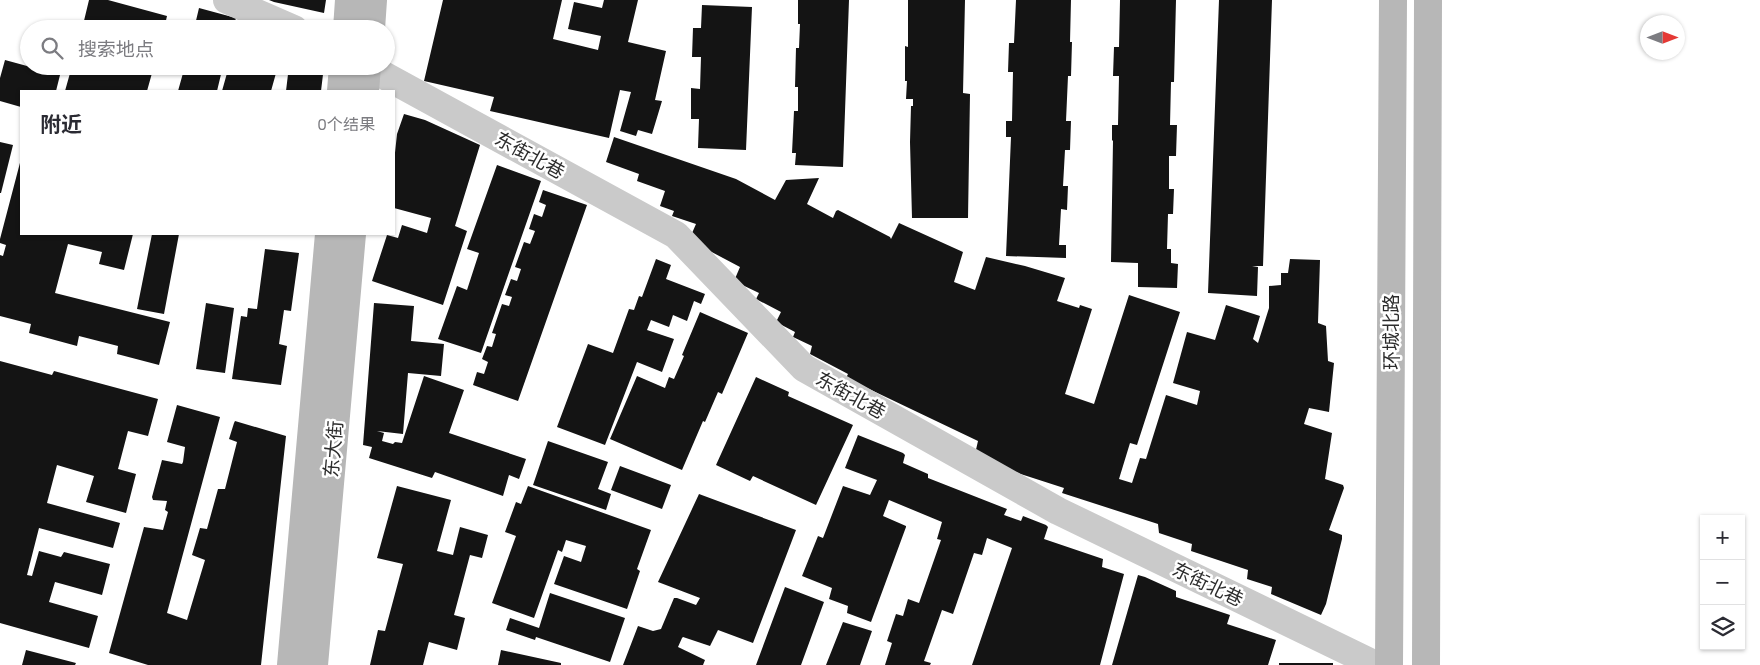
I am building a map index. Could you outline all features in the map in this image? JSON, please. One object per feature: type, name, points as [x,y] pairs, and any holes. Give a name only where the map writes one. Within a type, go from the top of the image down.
[{"type":"main road","points":[[348,20],[349,0]]},
{"type":"main road","points":[[372,20],[373,0]]},
{"type":"main road","name":"环城北路","points":[[1389,665],[1393,0]]},
{"type":"main road","name":"环城北路","points":[[1426,665],[1428,0]]},
{"type":"main road","points":[[341,90],[342,75]]},
{"type":"main road","points":[[365,90],[366,75]]},
{"type":"main road","name":"东大街","points":[[291,665],[329,235]]},
{"type":"main road","name":"东大街","points":[[314,665],[352,235]]},
{"type":"street","points":[[227,0],[273,20]]},
{"type":"street","name":"东街北巷","points":[[384,75],[676,234],[804,368],[1058,511],[1376,665]]},
{"type":"building","points":[[89,0],[108,0],[167,16],[166,20],[84,20]]},
{"type":"building","points":[[269,0],[326,0],[324,13]]},
{"type":"building","points":[[443,0],[562,0],[553,39],[598,50],[601,36],[568,29],[574,2],[602,8],[604,0],[638,0],[628,42],[666,51],[655,100],[662,101],[652,134],[638,130],[636,136],[620,131],[631,92],[620,90],[609,138],[490,111],[494,97],[424,81]]},
{"type":"building","points":[[798,0],[849,0],[843,167],[795,165],[796,153],[792,153],[794,111],[798,111],[798,87],[795,87],[796,48],[799,48],[800,24],[798,24]]},
{"type":"building","points":[[908,0],[965,0],[963,93],[970,94],[968,218],[912,218],[910,142],[911,106],[913,106],[913,99],[906,99],[907,81],[905,81],[905,46],[908,47]]},
{"type":"building","points":[[1016,0],[1071,0],[1071,76],[1068,76],[1066,121],[1071,121],[1070,150],[1065,150],[1063,186],[1068,186],[1067,210],[1061,209],[1059,245],[1066,245],[1066,258],[1006,256],[1011,137],[1006,137],[1006,121],[1012,121],[1013,72],[1008,72],[1009,43],[1014,43]]},
{"type":"building","points":[[1120,0],[1176,0],[1174,82],[1171,82],[1170,125],[1177,125],[1176,156],[1169,156],[1169,189],[1174,189],[1173,214],[1168,214],[1167,249],[1171,249],[1171,263],[1178,264],[1177,288],[1138,287],[1138,263],[1111,262],[1112,125],[1118,125],[1119,76],[1113,76],[1114,47],[1119,47]]},
{"type":"building","points":[[1219,0],[1272,0],[1263,266],[1252,266],[1258,267],[1257,296],[1208,293]]},
{"type":"building","points":[[702,5],[752,7],[746,150],[698,148],[699,119],[691,119],[691,88],[700,89],[701,57],[692,57],[693,28],[701,28]]},
{"type":"building","points":[[199,8],[236,18],[235,20],[196,20]]},
{"type":"building","points":[[5,60],[20,64],[20,75],[60,75],[56,90],[20,90],[20,107],[0,101],[0,78]]},
{"type":"building","points":[[69,75],[151,75],[147,90],[65,90]]},
{"type":"building","points":[[182,75],[221,75],[217,90],[178,90]]},
{"type":"building","points":[[226,75],[275,75],[271,90],[222,90]]},
{"type":"building","points":[[288,75],[323,75],[321,90],[286,90]]},
{"type":"building","points":[[404,114],[425,120],[480,145],[455,226],[467,231],[443,305],[372,281],[387,235],[398,238],[402,225],[427,233],[431,218],[395,208],[397,134]]},
{"type":"building","points":[[614,137],[736,179],[775,200],[786,180],[819,178],[807,204],[833,218],[838,210],[891,239],[899,223],[963,252],[954,282],[975,290],[986,257],[1065,278],[1057,301],[1079,308],[1080,305],[1092,309],[1065,394],[1094,404],[1129,295],[1180,312],[1137,445],[1130,443],[1119,479],[1132,483],[1140,458],[1146,459],[1166,395],[1197,405],[1200,391],[1173,383],[1187,332],[1215,340],[1226,305],[1260,316],[1253,339],[1258,343],[1269,308],[1269,286],[1281,285],[1281,273],[1288,273],[1290,259],[1320,260],[1318,323],[1326,326],[1328,361],[1334,363],[1329,412],[1309,408],[1304,424],[1332,433],[1325,479],[1343,485],[1344,488],[1329,530],[1342,535],[1342,539],[1326,604],[1321,615],[1271,594],[1272,587],[1247,579],[1248,570],[1191,551],[1192,544],[1159,533],[1158,524],[1062,493],[1064,488],[987,463],[975,454],[978,441],[846,378],[848,374],[810,354],[812,346],[793,337],[795,332],[776,322],[781,312],[756,299],[759,293],[734,281],[740,267],[689,240],[696,224],[672,216],[674,211],[660,206],[665,191],[637,181],[639,174],[606,162]]},
{"type":"building","points":[[0,142],[13,145],[1,193],[0,193]]},
{"type":"building","points":[[20,163],[20,235],[133,235],[124,270],[99,264],[102,252],[68,244],[55,293],[170,322],[159,365],[117,354],[118,346],[79,336],[77,346],[29,333],[31,324],[0,316],[0,255],[3,256],[6,245],[0,243]]},
{"type":"building","points":[[497,165],[541,181],[481,353],[438,339],[457,286],[467,290],[479,253],[467,249]]},
{"type":"building","points":[[543,190],[587,205],[518,401],[473,385],[477,372],[484,374],[488,362],[482,359],[487,346],[492,347],[496,334],[492,333],[502,304],[509,306],[512,297],[505,295],[511,279],[517,281],[521,269],[515,267],[524,242],[530,244],[535,231],[529,229],[534,214],[542,217],[546,205],[539,202]]},
{"type":"building","points":[[152,235],[179,235],[164,314],[137,309]]},
{"type":"building","points":[[265,249],[299,253],[291,311],[284,310],[279,344],[287,346],[281,385],[232,379],[241,316],[247,317],[248,308],[257,309]]},
{"type":"building","points":[[656,259],[671,265],[666,279],[705,294],[701,304],[694,301],[687,321],[673,315],[669,327],[651,320],[647,330],[674,339],[662,372],[637,362],[605,445],[557,427],[588,344],[613,353],[629,309],[634,310],[639,296],[642,297]]},
{"type":"building","points":[[206,303],[234,308],[225,373],[196,369]]},
{"type":"building","points":[[374,303],[414,306],[411,341],[444,344],[441,376],[408,373],[403,434],[377,431],[384,433],[382,441],[393,444],[395,442],[402,443],[424,376],[464,390],[449,433],[526,459],[519,479],[509,475],[503,496],[435,472],[432,478],[369,458],[372,447],[363,445]]},
{"type":"building","points":[[700,312],[748,333],[722,394],[718,392],[682,470],[610,439],[637,376],[665,388],[669,377],[674,379]]},
{"type":"building","points":[[0,361],[52,375],[54,371],[158,399],[148,436],[128,431],[118,469],[136,474],[126,513],[86,502],[94,476],[57,465],[47,503],[120,523],[113,548],[39,528],[27,575],[32,576],[39,551],[61,557],[64,552],[110,564],[102,595],[55,582],[49,602],[98,616],[89,648],[0,623]]},
{"type":"building","points":[[756,377],[789,392],[788,396],[853,425],[816,505],[753,476],[750,481],[716,465]]},
{"type":"building","points":[[177,405],[220,417],[167,613],[187,620],[205,560],[192,555],[200,528],[207,529],[218,489],[225,489],[237,442],[229,439],[235,421],[286,436],[261,665],[148,665],[109,653],[144,527],[163,530],[168,512],[165,510],[167,501],[153,500],[152,497],[162,460],[182,464],[183,462],[185,447],[167,442]]},
{"type":"building","points":[[858,435],[903,453],[905,455],[903,463],[928,474],[928,478],[1007,509],[1004,515],[1021,521],[1023,516],[1046,525],[1048,527],[1044,539],[1103,559],[1102,567],[1124,574],[1100,665],[972,665],[1012,548],[987,538],[982,555],[974,553],[953,614],[942,610],[924,661],[931,663],[930,665],[885,665],[892,643],[887,641],[896,614],[903,616],[908,599],[919,603],[941,540],[937,539],[942,522],[889,500],[883,516],[906,527],[871,622],[847,613],[848,606],[829,599],[832,588],[802,576],[818,536],[823,538],[843,486],[870,495],[877,480],[845,468]]},
{"type":"building","points":[[548,441],[608,462],[598,489],[611,494],[606,510],[533,485]]},
{"type":"building","points":[[620,466],[671,485],[662,509],[611,490]]},
{"type":"building","points":[[397,486],[451,500],[437,551],[453,555],[460,527],[488,535],[482,558],[470,555],[454,615],[465,618],[457,650],[429,642],[423,665],[370,665],[378,630],[385,631],[403,564],[377,558]]},
{"type":"building","points":[[528,486],[651,530],[637,569],[640,571],[627,609],[554,584],[564,556],[581,562],[586,546],[566,540],[562,552],[558,550],[534,618],[492,603],[516,536],[505,532],[516,502],[521,504]]},
{"type":"building","points":[[699,494],[796,530],[753,643],[718,630],[710,646],[683,637],[678,647],[705,660],[703,665],[623,665],[638,626],[653,631],[661,629],[674,598],[696,605],[700,598],[658,582]]},
{"type":"building","points":[[1138,575],[1176,591],[1176,597],[1230,615],[1227,624],[1276,640],[1268,665],[1112,665]]},
{"type":"building","points":[[785,587],[824,602],[801,665],[756,665]]},
{"type":"building","points":[[550,593],[625,618],[610,662],[536,637],[535,640],[506,630],[510,618],[539,628]]},
{"type":"building","points":[[843,622],[872,631],[860,665],[826,665]]},
{"type":"building","points":[[26,650],[76,663],[75,665],[22,665]]},
{"type":"building","points":[[501,650],[561,663],[561,665],[498,665]]},
{"type":"building","points":[[1279,663],[1333,663],[1333,665],[1279,665]]}]
